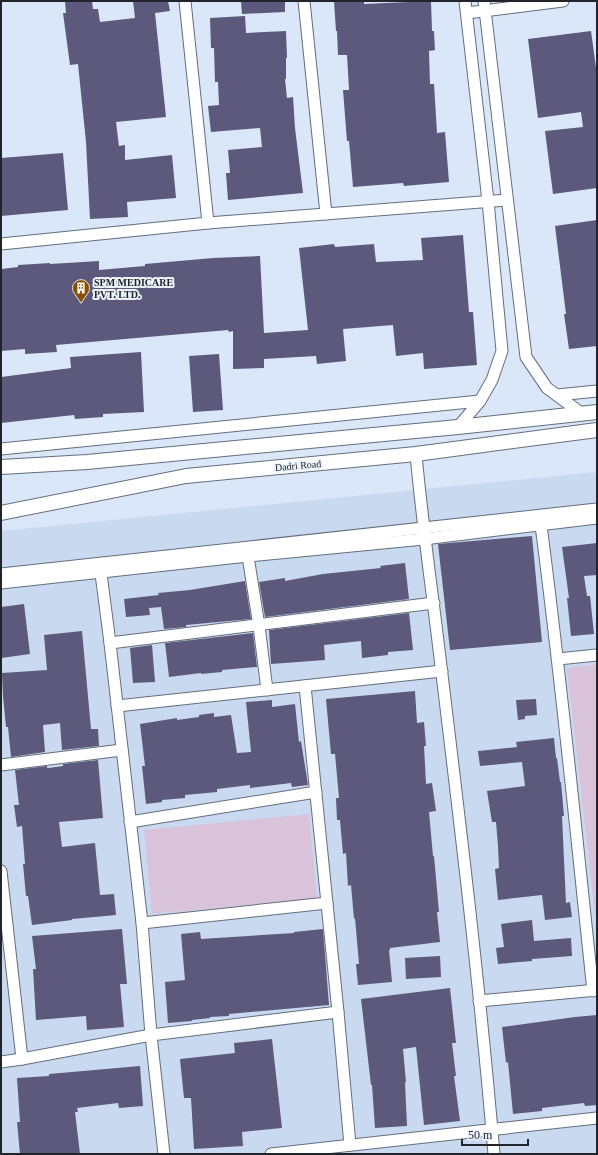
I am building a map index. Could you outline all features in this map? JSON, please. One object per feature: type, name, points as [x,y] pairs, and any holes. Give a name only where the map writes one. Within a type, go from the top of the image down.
[{"type":"main road","points":[[1,467],[87,462],[458,427],[597,412]]},
{"type":"main road","name":"Dadri Road","points":[[1,513],[186,476],[416,454],[597,430]]},
{"type":"main road","points":[[1,476],[87,462]]},
{"type":"main road","points":[[1,505],[38,501],[61,502]]},
{"type":"street","points":[[185,1],[208,223]]},
{"type":"street","points":[[304,1],[326,214]]},
{"type":"street","points":[[458,427],[480,401],[492,380],[502,351],[488,201],[465,1]]},
{"type":"street","points":[[466,13],[484,6],[563,1]]},
{"type":"street","points":[[484,6],[526,357],[547,388],[581,413]]},
{"type":"street","points":[[1,244],[208,223],[507,200]]},
{"type":"street","points":[[557,396],[597,391]]},
{"type":"street","points":[[1,449],[480,401]]},
{"type":"street","points":[[416,454],[479,1001],[494,1154]]},
{"type":"street","points":[[540,520],[597,509]]},
{"type":"street","points":[[1,583],[100,568],[247,551],[540,520],[597,518]]},
{"type":"street","points":[[479,1001],[595,990],[576,835],[558,659],[540,520]]},
{"type":"street","points":[[247,551],[267,690]]},
{"type":"street","points":[[1,574],[100,568]]},
{"type":"street","points":[[100,568],[142,923],[151,1035],[164,1154]]},
{"type":"street","points":[[110,643],[259,626],[434,603]]},
{"type":"street","points":[[558,659],[597,655]]},
{"type":"street","points":[[117,706],[442,671]]},
{"type":"street","points":[[305,686],[350,1145]]},
{"type":"street","points":[[1,765],[122,750]]},
{"type":"street","points":[[130,822],[316,792]]},
{"type":"street","points":[[1,871],[22,1059]]},
{"type":"street","points":[[142,923],[327,903]]},
{"type":"street","points":[[1,1062],[151,1035],[338,1012]]},
{"type":"street","points":[[271,1154],[597,1118]]},
{"type":"shaded area","points":[[597,472],[597,1154],[1,1154],[1,531]]},
{"type":"shaded area","points":[[597,664],[597,932],[567,668]]},
{"type":"shaded area","points":[[309,814],[317,899],[152,914],[144,830]]},
{"type":"building","points":[[65,1],[92,1],[93,9],[98,9],[100,22],[135,18],[133,1],[168,1],[170,11],[155,13],[166,117],[116,122],[119,146],[125,145],[125,160],[172,155],[176,198],[127,202],[128,217],[90,219],[86,142],[78,64],[70,65],[63,13],[66,13]]},
{"type":"building","points":[[241,1],[285,1],[285,12],[242,14]]},
{"type":"building","points":[[334,1],[364,1],[364,4],[431,1],[432,31],[434,31],[435,50],[429,51],[430,84],[434,84],[437,133],[445,132],[449,182],[404,186],[403,183],[353,187],[349,141],[347,141],[343,90],[349,90],[347,55],[338,55]]},
{"type":"building","points":[[245,16],[246,33],[286,31],[287,58],[285,79],[287,98],[293,97],[295,128],[303,193],[228,200],[226,173],[230,173],[228,150],[262,147],[260,128],[211,132],[208,106],[219,105],[218,82],[215,82],[214,48],[211,48],[210,18]]},
{"type":"building","points":[[591,31],[597,75],[597,188],[553,194],[545,131],[583,127],[581,112],[538,118],[528,39]]},
{"type":"building","points":[[63,153],[68,210],[1,216],[1,158]]},
{"type":"building","points":[[597,220],[597,346],[569,349],[555,226]]},
{"type":"building","points":[[463,235],[469,312],[473,312],[477,365],[424,369],[423,353],[396,356],[393,325],[343,329],[346,361],[317,364],[316,356],[264,359],[264,368],[233,369],[233,331],[229,332],[228,330],[56,345],[57,352],[25,354],[25,349],[1,351],[1,269],[18,267],[18,265],[99,261],[99,270],[213,258],[260,256],[264,333],[308,330],[299,248],[334,244],[335,247],[374,244],[376,262],[423,260],[421,238]]},
{"type":"building","points":[[141,352],[144,412],[103,414],[103,417],[75,419],[74,415],[1,423],[1,377],[71,368],[70,357]]},
{"type":"building","points":[[219,354],[223,410],[193,412],[189,356]]},
{"type":"building","points":[[532,536],[542,642],[450,650],[438,544]]},
{"type":"building","points":[[597,543],[597,575],[584,576],[587,596],[590,596],[594,634],[571,636],[567,598],[569,598],[562,547]]},
{"type":"building","points":[[405,563],[409,599],[265,617],[259,582],[285,578],[285,581],[323,574],[381,568],[380,566]]},
{"type":"building","points":[[245,581],[251,619],[186,625],[186,627],[164,629],[161,607],[149,608],[150,615],[126,617],[124,599]]},
{"type":"building","points":[[24,604],[30,654],[1,658],[1,607]]},
{"type":"building","points":[[409,613],[413,650],[388,652],[388,655],[362,658],[361,641],[324,645],[325,660],[271,664],[269,630]]},
{"type":"building","points":[[82,631],[91,729],[98,729],[99,746],[62,750],[60,723],[43,725],[45,752],[11,757],[8,727],[6,727],[2,673],[47,670],[44,635]]},
{"type":"building","points":[[253,633],[257,667],[169,677],[165,643]]},
{"type":"building","points":[[152,645],[155,682],[133,683],[130,648]]},
{"type":"building","points":[[415,691],[417,723],[424,722],[426,746],[424,746],[426,784],[432,783],[436,811],[429,812],[439,912],[437,912],[440,942],[390,948],[392,982],[358,985],[356,964],[359,964],[355,918],[354,919],[351,885],[348,886],[346,853],[343,854],[340,820],[337,820],[336,798],[339,798],[335,754],[331,754],[326,699]]},
{"type":"building","points":[[536,699],[537,715],[525,716],[525,719],[518,720],[516,700]]},
{"type":"building","points":[[272,700],[272,707],[295,704],[299,742],[301,741],[308,785],[292,787],[291,783],[250,788],[250,785],[217,789],[217,792],[185,795],[185,798],[162,800],[162,802],[146,804],[142,766],[145,766],[140,724],[177,718],[177,720],[199,717],[199,715],[214,713],[214,717],[231,715],[237,753],[251,752],[246,702]]},
{"type":"building","points":[[554,738],[561,782],[564,816],[562,816],[566,903],[570,902],[572,917],[545,920],[542,895],[498,900],[495,869],[499,868],[496,822],[492,822],[487,791],[525,786],[522,762],[480,766],[478,751],[517,747],[516,742]]},
{"type":"building","points":[[98,760],[103,818],[59,822],[62,847],[95,843],[100,895],[114,894],[116,915],[72,919],[32,925],[28,896],[26,896],[22,826],[17,827],[14,805],[19,805],[15,770],[47,766],[47,768],[49,768],[63,766],[63,764]]},
{"type":"building","points":[[532,920],[534,941],[571,938],[572,956],[532,959],[532,961],[498,964],[496,948],[504,947],[501,924]]},
{"type":"building","points":[[122,929],[127,984],[120,984],[124,1027],[87,1030],[86,1016],[36,1020],[33,969],[36,969],[32,936]]},
{"type":"building","points":[[323,929],[329,1005],[229,1014],[229,1016],[168,1023],[165,982],[185,980],[181,934],[200,932],[201,939],[294,933]]},
{"type":"building","points":[[440,956],[441,977],[406,979],[405,958]]},
{"type":"building","points":[[450,988],[456,1043],[452,1043],[456,1076],[454,1076],[460,1121],[424,1125],[416,1047],[403,1049],[406,1082],[407,1126],[375,1128],[372,1085],[361,999]]},
{"type":"building","points":[[597,1015],[597,1105],[585,1106],[584,1103],[542,1108],[542,1111],[513,1114],[508,1062],[506,1063],[502,1027]]},
{"type":"building","points":[[272,1039],[282,1128],[242,1132],[243,1146],[194,1149],[191,1098],[184,1098],[180,1059],[235,1053],[234,1043]]},
{"type":"building","points":[[140,1066],[143,1106],[119,1108],[118,1103],[77,1108],[78,1112],[75,1112],[80,1154],[20,1154],[17,1122],[20,1122],[17,1078]]},
{"type":"place","name":"SPM MEDICARE PVT. LTD.","points":[[81,303]]}]
